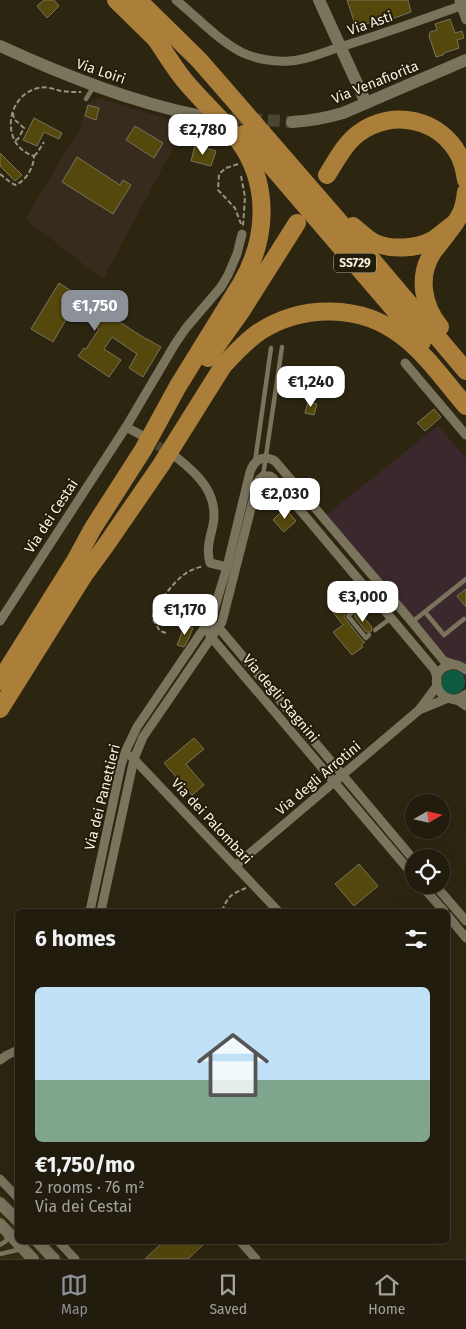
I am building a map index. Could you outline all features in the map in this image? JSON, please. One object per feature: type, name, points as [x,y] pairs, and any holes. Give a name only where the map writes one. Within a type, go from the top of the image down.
[{"type":"highway","name":"SS729","points":[[116,0],[155,38],[206,107],[238,134],[466,394]]},
{"type":"highway","name":"SS729","points":[[138,0],[199,60],[270,136],[466,371]]},
{"type":"highway","points":[[327,175],[342,150],[359,133],[380,122],[393,119],[416,121],[444,136],[460,157],[466,180]]},
{"type":"highway","points":[[0,709],[80,568],[93,528],[249,271],[259,241],[262,207],[256,175],[242,147],[238,134]]},
{"type":"highway","points":[[270,136],[359,232],[374,243],[395,247],[416,246],[432,240],[455,223]]},
{"type":"highway","points":[[466,192],[462,209],[455,223],[428,261],[424,279],[424,290],[430,312],[466,361]]},
{"type":"highway","points":[[0,681],[80,568],[102,542],[214,360],[242,310],[297,223]]},
{"type":"highway","points":[[80,568],[106,545],[161,465],[223,366],[247,342],[270,326],[296,316],[322,312],[348,312],[374,319],[394,329],[416,349],[466,406]]},
{"type":"street","name":"Via Asti","points":[[176,0],[224,41],[242,52],[258,58],[276,61],[302,59],[462,3]]},
{"type":"street","points":[[319,0],[366,103]]},
{"type":"street","points":[[462,3],[466,20]]},
{"type":"street","name":"Via Loiri","points":[[0,46],[92,88],[177,111],[206,107]]},
{"type":"street","name":"Via Venafiorita","points":[[292,122],[327,118],[343,113],[466,60]]},
{"type":"street","name":"Via dei Cestai","points":[[0,621],[126,427],[175,344],[221,287],[228,275],[242,234]]},
{"type":"street","points":[[405,363],[466,434]]},
{"type":"street","points":[[126,427],[143,436]]},
{"type":"street","points":[[176,457],[192,469],[209,492],[215,512],[207,554],[210,563],[227,567]]},
{"type":"street","points":[[255,462],[266,457],[275,461],[444,661],[462,666]]},
{"type":"street","name":"Via dei Panettieri","points":[[90,909],[126,750],[137,727],[207,625],[214,610],[227,567],[250,472],[255,462]]},
{"type":"street","points":[[263,476],[273,478],[434,670],[441,694],[466,706]]},
{"type":"street","name":"Via dei Panettieri","points":[[101,909],[134,759],[143,737],[219,628],[224,616],[258,481],[263,476]]},
{"type":"street","points":[[356,575],[366,567]]},
{"type":"street","points":[[207,625],[219,628]]},
{"type":"street","name":"Via degli Stagnini","points":[[207,625],[211,638],[405,865]]},
{"type":"street","name":"Via degli Stagnini","points":[[219,628],[405,849]]},
{"type":"street","points":[[419,710],[437,684],[440,671],[444,667],[462,666]]},
{"type":"street","points":[[419,710],[449,698],[457,699],[466,694]]},
{"type":"street","name":"Via degli Arrotini","points":[[235,866],[419,710]]},
{"type":"street","name":"Via dei Palombari","points":[[126,750],[276,909]]},
{"type":"street","points":[[429,894],[442,909]]},
{"type":"street","points":[[443,894],[466,921]]},
{"type":"street","points":[[450,918],[466,938]]},
{"type":"street","points":[[0,1060],[15,1051]]},
{"type":"street","points":[[0,1179],[15,1195]]},
{"type":"street","points":[[0,1203],[15,1218]]},
{"type":"street","points":[[2,1226],[15,1240]]},
{"type":"street","points":[[19,1244],[30,1256]]},
{"type":"street","points":[[40,1244],[54,1259]]},
{"type":"street","points":[[61,1244],[75,1259]]},
{"type":"street","points":[[243,1244],[256,1259]]},
{"type":"lane","points":[[86,99],[92,88]]},
{"type":"lane","points":[[263,476],[282,347]]},
{"type":"lane","points":[[255,462],[271,348]]},
{"type":"lane","points":[[412,622],[466,579]]},
{"type":"lane","points":[[369,635],[366,638],[348,616],[372,595]]},
{"type":"lane","points":[[425,612],[444,635],[464,619]]},
{"type":"lane","points":[[375,630],[391,618]]},
{"type":"lane","points":[[0,1245],[7,1238],[2,1226]]},
{"type":"lane","points":[[2,1253],[17,1250],[30,1256]]},
{"type":"path","points":[[34,156],[19,149],[13,141],[8,127],[18,100],[38,88],[45,87],[71,92],[86,92],[92,88]]},
{"type":"path","points":[[13,112],[14,119],[24,128],[18,139],[13,141]]},
{"type":"path","points":[[0,174],[15,185],[21,183],[28,176],[34,156],[38,153],[44,142]]},
{"type":"path","points":[[239,163],[226,168],[219,174],[218,190],[235,208],[243,228],[245,197],[240,172]]},
{"type":"path","points":[[166,633],[160,631],[152,618],[156,608],[185,574],[210,563]]},
{"type":"path","points":[[223,909],[226,901],[237,891],[253,885]]},
{"type":"shaded area","points":[[97,98],[176,121],[174,146],[103,279],[25,219],[80,129],[87,104]]},
{"type":"shaded area","points":[[438,426],[466,458],[466,680],[326,515]]},
{"type":"shaded area","points":[[0,1191],[15,1207],[15,1244],[51,1244],[65,1259],[0,1259]]},
{"type":"green space","points":[[453,670],[458,671],[464,677],[464,687],[458,693],[453,694],[448,693],[442,687],[441,682],[442,677],[448,671]]},
{"type":"building","points":[[44,0],[54,0],[59,6],[47,18],[37,6]]},
{"type":"building","points":[[347,0],[408,0],[411,12],[389,20],[388,17],[356,27]]},
{"type":"building","points":[[450,19],[455,33],[462,31],[464,38],[457,40],[459,48],[436,57],[429,36],[430,32],[437,30],[435,24]]},
{"type":"building","points":[[88,105],[99,108],[96,120],[85,116]]},
{"type":"building","points":[[34,118],[62,133],[59,139],[44,132],[37,146],[23,140]]},
{"type":"building","points":[[135,126],[163,143],[154,158],[126,140]]},
{"type":"building","points":[[195,145],[216,151],[211,166],[191,161]]},
{"type":"building","points":[[0,153],[22,175],[15,181],[0,166]]},
{"type":"building","points":[[77,157],[120,185],[123,180],[131,185],[113,214],[62,182]]},
{"type":"building","points":[[59,283],[161,347],[143,377],[129,368],[137,354],[112,337],[104,349],[121,360],[109,377],[78,356],[84,348],[86,349],[99,329],[71,311],[53,342],[31,329]]},
{"type":"building","points":[[308,402],[317,404],[314,415],[305,413]]},
{"type":"building","points":[[434,409],[441,417],[425,431],[417,423]]},
{"type":"building","points":[[285,508],[296,521],[284,532],[273,520]]},
{"type":"building","points":[[466,589],[466,607],[457,596]]},
{"type":"building","points":[[345,594],[354,606],[345,613],[344,617],[365,642],[361,645],[363,647],[352,655],[333,632],[343,625],[329,607]]},
{"type":"building","points":[[359,612],[372,627],[371,632],[366,632],[354,616]]},
{"type":"building","points":[[185,625],[193,628],[184,647],[177,645]]},
{"type":"building","points":[[194,738],[204,749],[186,764],[204,785],[192,795],[164,763]]},
{"type":"building","points":[[359,864],[378,886],[354,906],[335,884]]},
{"type":"building","points":[[161,1244],[204,1244],[188,1259],[145,1259]]},
{"type":"tunnel","points":[[196,115],[292,122]]},
{"type":"tunnel","points":[[146,438],[171,454]]}]
